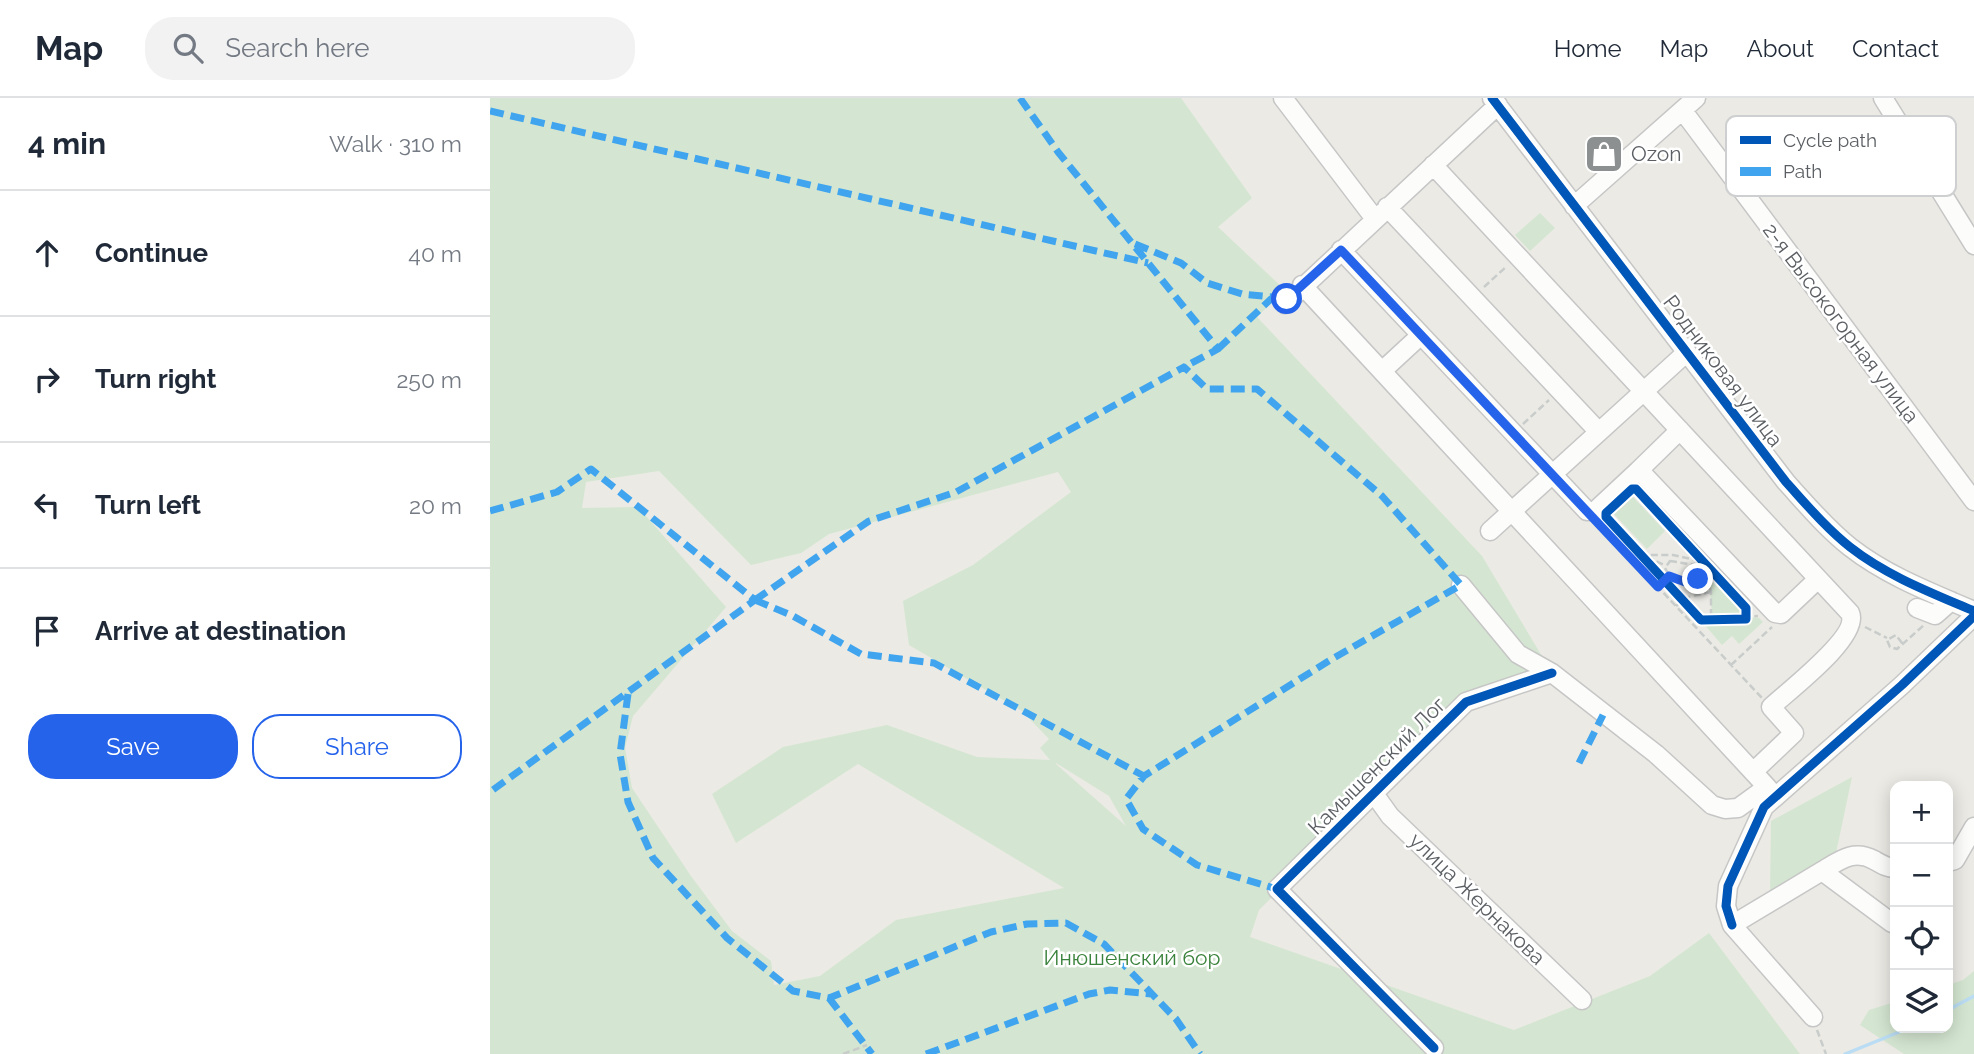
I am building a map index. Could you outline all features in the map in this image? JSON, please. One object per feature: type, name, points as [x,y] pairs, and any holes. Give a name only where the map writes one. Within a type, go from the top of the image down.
[{"type":"street","points":[[1283,98],[1381,213],[1472,298],[1599,432]]},
{"type":"street","points":[[1883,98],[1894,116]]},
{"type":"street","points":[[1284,303],[1433,165],[1495,102]]},
{"type":"street","name":"Родниковая улица","points":[[1495,102],[1786,482],[1820,519],[1851,547],[1895,576],[1974,613]]},
{"type":"street","points":[[1574,206],[1689,104]]},
{"type":"street","name":"2-я Высокогорная улица","points":[[1689,104],[1726,156]]},
{"type":"street","points":[[1433,165],[1850,613],[1852,623],[1844,640],[1771,707],[1794,733],[1753,772]]},
{"type":"street","name":"2-я Высокогорная улица","points":[[1755,196],[1974,502]]},
{"type":"street","points":[[1944,196],[1974,245]]},
{"type":"street","points":[[1341,250],[1553,474],[1598,514],[1680,430]]},
{"type":"street","points":[[1302,285],[1771,791]]},
{"type":"street","points":[[1382,371],[1421,335]]},
{"type":"street","points":[[1490,531],[1687,352]]},
{"type":"street","points":[[1639,470],[1777,615],[1818,579]]},
{"type":"street","points":[[1461,585],[1518,654],[1552,673],[1656,754],[1712,805],[1738,808],[1771,791],[1902,685],[1974,613]]},
{"type":"street","points":[[1917,608],[1935,615],[1951,601]]},
{"type":"street","name":"Камышенский Лог","points":[[1434,1048],[1277,889],[1375,795],[1466,702],[1552,673]]},
{"type":"street","points":[[1771,791],[1750,831],[1728,886],[1726,906],[1732,925],[1813,1017]]},
{"type":"street","name":"улица Жернакова","points":[[1375,795],[1390,817],[1583,1000]]},
{"type":"street","points":[[1953,861],[1974,827]]},
{"type":"street","points":[[1732,925],[1849,855],[1864,855],[1890,866]]},
{"type":"street","points":[[1822,871],[1890,922]]},
{"type":"path","points":[[1472,298],[1517,256]]},
{"type":"path","points":[[1514,432],[1559,390]]},
{"type":"path","points":[[1598,514],[1622,541]]},
{"type":"path","points":[[1598,514],[1664,581],[1731,665],[1771,707]]},
{"type":"path","points":[[1663,518],[1693,558],[1699,571],[1694,582],[1664,581]]},
{"type":"path","points":[[1668,529],[1706,574],[1711,592],[1711,618],[1750,614]]},
{"type":"path","points":[[1642,551],[1666,566]]},
{"type":"path","points":[[1646,555],[1693,558],[1720,580]]},
{"type":"path","points":[[1666,566],[1693,558]]},
{"type":"path","points":[[1664,581],[1666,566]]},
{"type":"path","points":[[1680,603],[1711,592]]},
{"type":"path","points":[[1680,603],[1703,621],[1743,620],[1750,614]]},
{"type":"path","points":[[1731,665],[1774,625],[1777,615]]},
{"type":"path","points":[[1864,627],[1888,639]]},
{"type":"path","points":[[1888,639],[1887,644],[1893,649],[1922,627]]},
{"type":"path","points":[[1888,639],[1896,635],[1902,643]]},
{"type":"path","points":[[1813,1017],[1826,1053]]},
{"type":"path","points":[[843,1054],[867,1045]]},
{"type":"green space","name":"Инюшенский бор","points":[[490,98],[1181,98],[1252,198],[1218,227],[1285,290],[1257,317],[1482,556],[1552,673],[1466,702],[1259,910],[1250,937],[1514,1030],[1650,976],[1709,933],[1800,1054],[490,1054]],"holes":[[[659,471],[751,565],[801,553],[829,534],[1058,472],[1071,492],[973,565],[903,601],[909,645],[1022,711],[1049,739],[1040,748],[1050,760],[977,757],[887,725],[783,747],[712,794],[736,843],[858,764],[1064,888],[896,920],[820,976],[774,985],[771,961],[732,931],[632,788],[625,748],[633,716],[726,607],[638,507],[582,508],[586,482]],[[1056,764],[1109,796],[1126,826]]]},
{"type":"green space","points":[[1540,213],[1555,228],[1530,251],[1515,235]]},
{"type":"green space","points":[[1633,497],[1665,531],[1647,549],[1614,514]]},
{"type":"green space","points":[[1714,576],[1743,609],[1745,615],[1712,615],[1709,577]]},
{"type":"green space","points":[[1749,617],[1759,618],[1763,622],[1739,644],[1732,636],[1722,645],[1703,623],[1745,621]]},
{"type":"green space","points":[[1852,777],[1832,872],[1770,894],[1771,821]]},
{"type":"green space","points":[[1974,971],[1974,1054],[1904,1054],[1860,1025],[1869,1010],[1890,1004],[1890,1033],[1953,1033],[1953,983],[1963,980]]},
{"type":"waterway","points":[[1953,1007],[1974,996]]},
{"type":"waterway","points":[[1845,1054],[1897,1033]]},
{"type":"marked path","points":[[1020,98],[1058,152],[1218,349],[1184,367]]},
{"type":"marked path","points":[[490,111],[1148,263]]},
{"type":"marked path","points":[[1135,244],[1181,263],[1207,283],[1242,294],[1273,297]]},
{"type":"marked path","points":[[1218,349],[1273,297]]},
{"type":"marked path","points":[[755,600],[869,521],[956,492],[1184,367],[1207,389],[1257,389],[1382,496],[1461,585],[1332,659],[1144,776],[1126,799],[1143,829],[1197,865],[1277,889]]},
{"type":"marked path","points":[[490,511],[557,492],[591,469],[755,600],[490,792]]},
{"type":"marked path","points":[[755,600],[793,616],[861,654],[934,663],[1144,776]]},
{"type":"marked path","points":[[628,694],[620,754],[628,802],[653,858],[727,938],[793,991],[829,998],[991,932],[1027,924],[1066,923],[1104,944],[1176,1019],[1200,1054]]},
{"type":"marked path","points":[[1579,763],[1603,715]]},
{"type":"marked path","points":[[926,1054],[1089,994],[1110,990],[1152,994]]},
{"type":"marked path","points":[[829,998],[872,1054]]},
{"type":"cycle path","points":[[1492,98],[1786,482],[1816,516],[1850,547],[1879,567],[1974,611]]},
{"type":"cycle path","points":[[1632,489],[1636,489],[1746,608],[1746,619],[1701,620],[1606,517],[1606,513],[1632,489]]},
{"type":"cycle path","points":[[1732,925],[1726,906],[1728,886],[1764,807],[1902,685],[1974,616]]},
{"type":"cycle path","points":[[1434,1048],[1277,889],[1466,702],[1552,673]]},
{"type":"place","name":"Ozon","points":[[1604,154]]},
{"type":"route","points":[[1287,299],[1341,250],[1658,587],[1669,576],[1688,583],[1698,579]]}]
